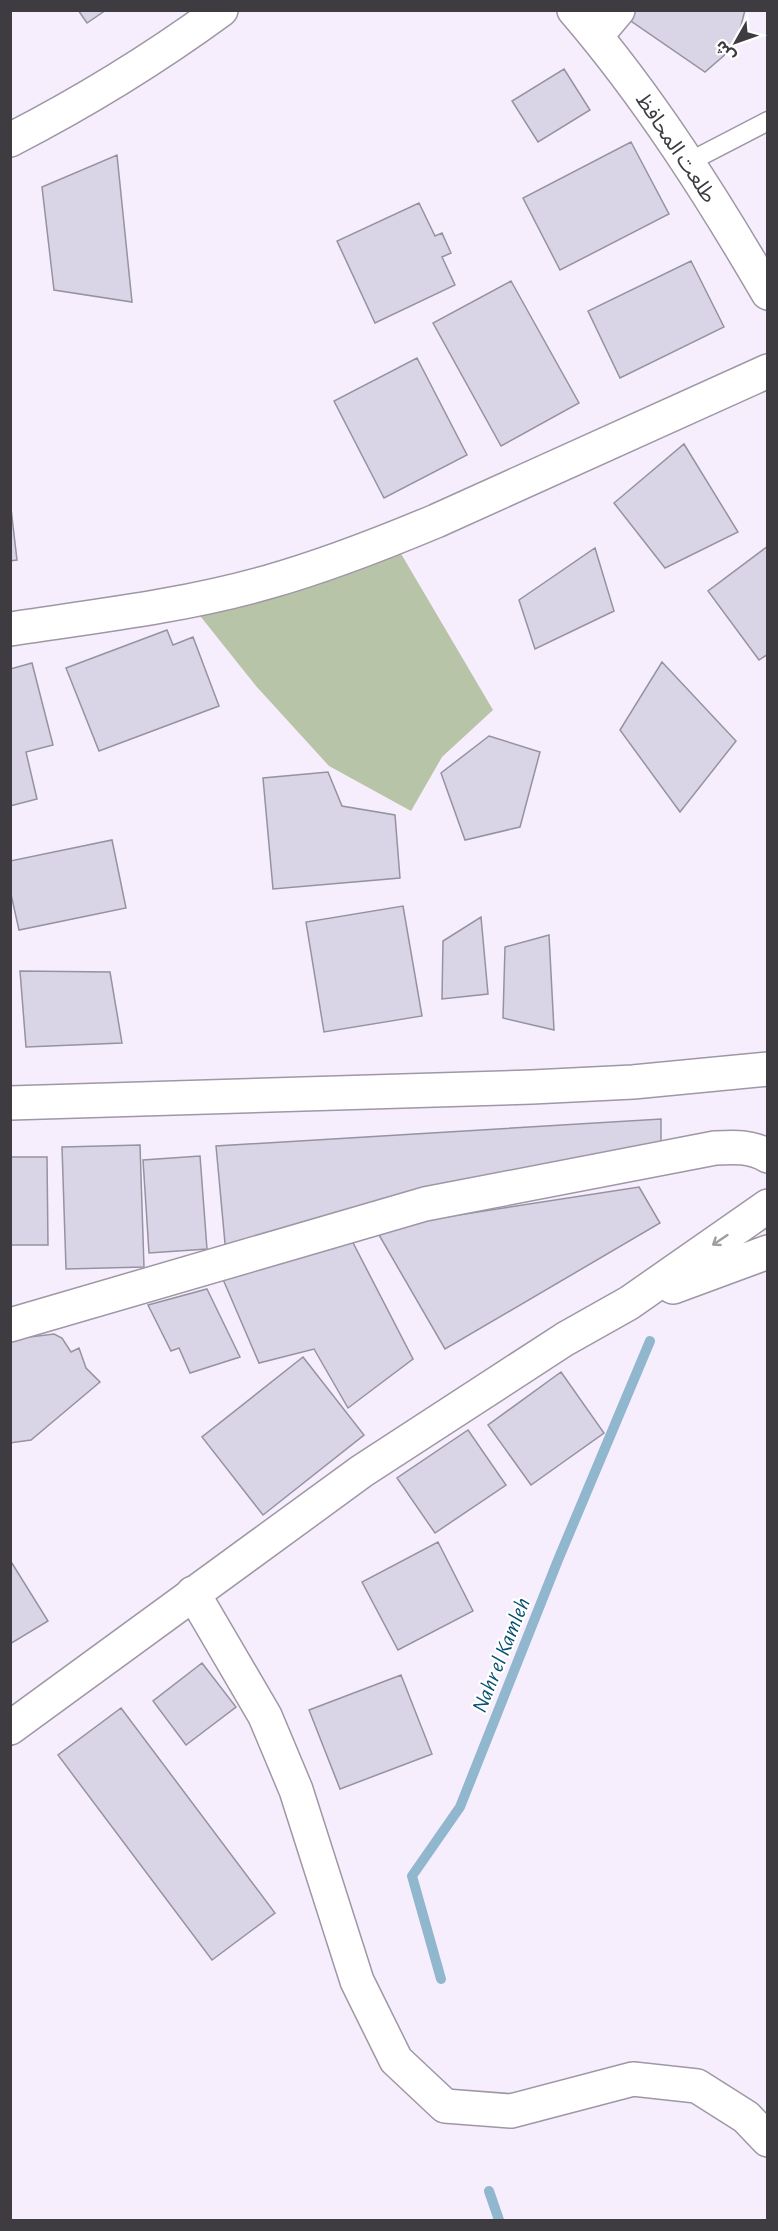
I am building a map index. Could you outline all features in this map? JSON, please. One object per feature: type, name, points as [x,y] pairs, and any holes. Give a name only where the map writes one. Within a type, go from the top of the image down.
[{"type":"street","points":[[10,140],[133,71],[221,10]]},
{"type":"street","name":"طلعت المحافظ","points":[[574,10],[659,121],[743,250],[768,293]]},
{"type":"street","points":[[596,36],[618,10]]},
{"type":"street","points":[[10,629],[141,610],[267,582],[386,542],[768,371]]},
{"type":"street","points":[[10,1103],[532,1088],[765,1071]]},
{"type":"street","points":[[10,1325],[106,1299],[385,1214],[446,1199],[715,1148],[754,1149],[768,1156]]},
{"type":"street","points":[[10,1728],[362,1471],[548,1350],[629,1302],[768,1206]]},
{"type":"street","points":[[629,1302],[768,1252]]},
{"type":"street","points":[[193,1593],[266,1716],[296,1790],[357,1981],[396,2060],[445,2106],[467,2108],[511,2111],[633,2079],[697,2086],[746,2117],[768,2140]]},
{"type":"lane","points":[[687,163],[768,121]]},
{"type":"green space","points":[[400,552],[493,710],[442,757],[411,811],[329,766],[256,686],[193,607]]},
{"type":"building","points":[[78,10],[106,10],[87,23]]},
{"type":"building","points":[[634,10],[745,10],[736,45],[705,72],[628,19]]},
{"type":"building","points":[[564,69],[590,110],[538,142],[512,101]]},
{"type":"building","points":[[631,142],[669,214],[560,270],[523,198]]},
{"type":"building","points":[[117,155],[132,302],[54,290],[42,187]]},
{"type":"building","points":[[419,203],[435,236],[442,233],[451,253],[442,257],[455,285],[375,323],[337,241]]},
{"type":"building","points":[[691,261],[724,327],[620,378],[588,311]]},
{"type":"building","points":[[511,281],[579,403],[501,446],[433,323]]},
{"type":"building","points":[[417,358],[467,455],[384,498],[334,401]]},
{"type":"building","points":[[684,444],[738,532],[665,568],[614,503]]},
{"type":"building","points":[[10,500],[17,560],[10,561]]},
{"type":"building","points":[[768,546],[768,654],[759,660],[708,591]]},
{"type":"building","points":[[595,548],[614,611],[535,649],[519,600]]},
{"type":"building","points":[[167,630],[173,645],[193,637],[219,706],[99,751],[66,668]]},
{"type":"building","points":[[662,662],[736,741],[680,812],[620,730]]},
{"type":"building","points":[[32,663],[53,745],[26,752],[37,799],[10,806],[10,669]]},
{"type":"building","points":[[489,736],[540,752],[520,827],[465,840],[441,773]]},
{"type":"building","points":[[328,772],[342,806],[395,815],[400,878],[273,889],[263,778]]},
{"type":"building","points":[[112,840],[126,908],[19,930],[10,890],[10,861]]},
{"type":"building","points":[[403,906],[422,1016],[324,1032],[306,922]]},
{"type":"building","points":[[481,917],[488,994],[442,999],[443,941]]},
{"type":"building","points":[[549,935],[554,1030],[503,1018],[505,947]]},
{"type":"building","points":[[20,971],[110,972],[122,1043],[26,1047]]},
{"type":"building","points":[[661,1119],[661,1149],[226,1254],[216,1146]]},
{"type":"building","points":[[140,1145],[144,1267],[66,1269],[62,1147]]},
{"type":"building","points":[[200,1156],[207,1249],[149,1253],[143,1160]]},
{"type":"building","points":[[10,1157],[47,1157],[48,1245],[10,1245]]},
{"type":"building","points":[[639,1187],[660,1223],[445,1349],[375,1228]]},
{"type":"building","points":[[349,1235],[413,1359],[348,1408],[314,1349],[259,1363],[222,1277]]},
{"type":"building","points":[[207,1289],[240,1357],[190,1373],[179,1348],[171,1351],[148,1305]]},
{"type":"building","points":[[24,1331],[30,1337],[54,1334],[62,1338],[71,1352],[79,1348],[86,1368],[100,1382],[31,1440],[10,1443],[10,1333]]},
{"type":"building","points":[[303,1357],[364,1435],[263,1515],[202,1437]]},
{"type":"building","points":[[561,1372],[604,1433],[531,1485],[488,1425]]},
{"type":"building","points":[[468,1430],[506,1485],[435,1533],[397,1478]]},
{"type":"building","points":[[438,1542],[473,1611],[398,1650],[362,1582]]},
{"type":"building","points":[[10,1560],[48,1621],[10,1644]]},
{"type":"building","points":[[202,1663],[236,1707],[186,1745],[153,1701]]},
{"type":"building","points":[[401,1675],[432,1754],[340,1789],[309,1710]]},
{"type":"building","points":[[121,1708],[275,1913],[212,1960],[58,1755]]},
{"type":"waterway","name":"Nahr el Kamleh","points":[[441,1979],[412,1876],[460,1807],[558,1560],[650,1341]]},
{"type":"waterway","name":"Nahr el Kamleh","points":[[489,2191],[499,2220]]}]
